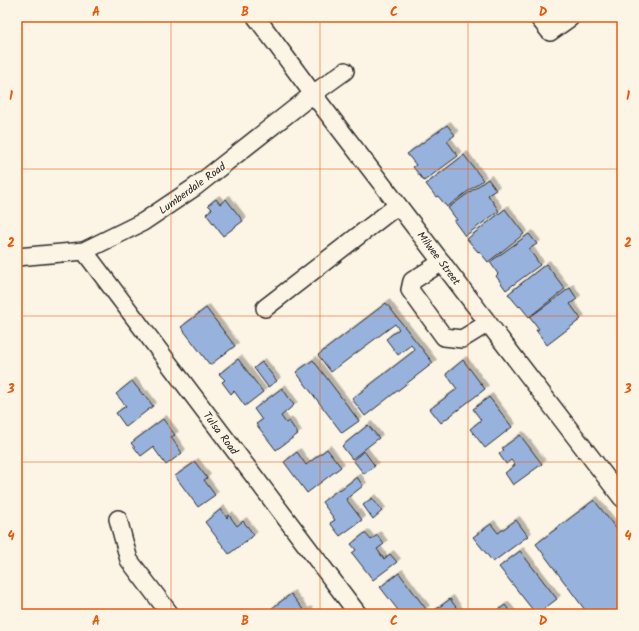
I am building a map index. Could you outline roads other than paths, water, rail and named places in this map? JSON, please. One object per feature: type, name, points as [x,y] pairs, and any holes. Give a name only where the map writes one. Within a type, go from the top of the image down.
[{"type":"street","name":"Milwee Street","points":[[256,17],[313,94],[622,498]]},
{"type":"street","points":[[538,17],[550,32],[571,17]]},
{"type":"street","name":"Lumberdale Road","points":[[17,257],[84,251],[143,222],[195,187],[313,94],[345,71]]},
{"type":"street","points":[[265,308],[398,205]]},
{"type":"street","name":"Tulsa Road","points":[[84,251],[358,614]]},
{"type":"street","points":[[442,262],[412,281],[410,290],[444,337],[462,339],[488,323]]},
{"type":"street","points":[[118,519],[129,560],[170,614]]}]
